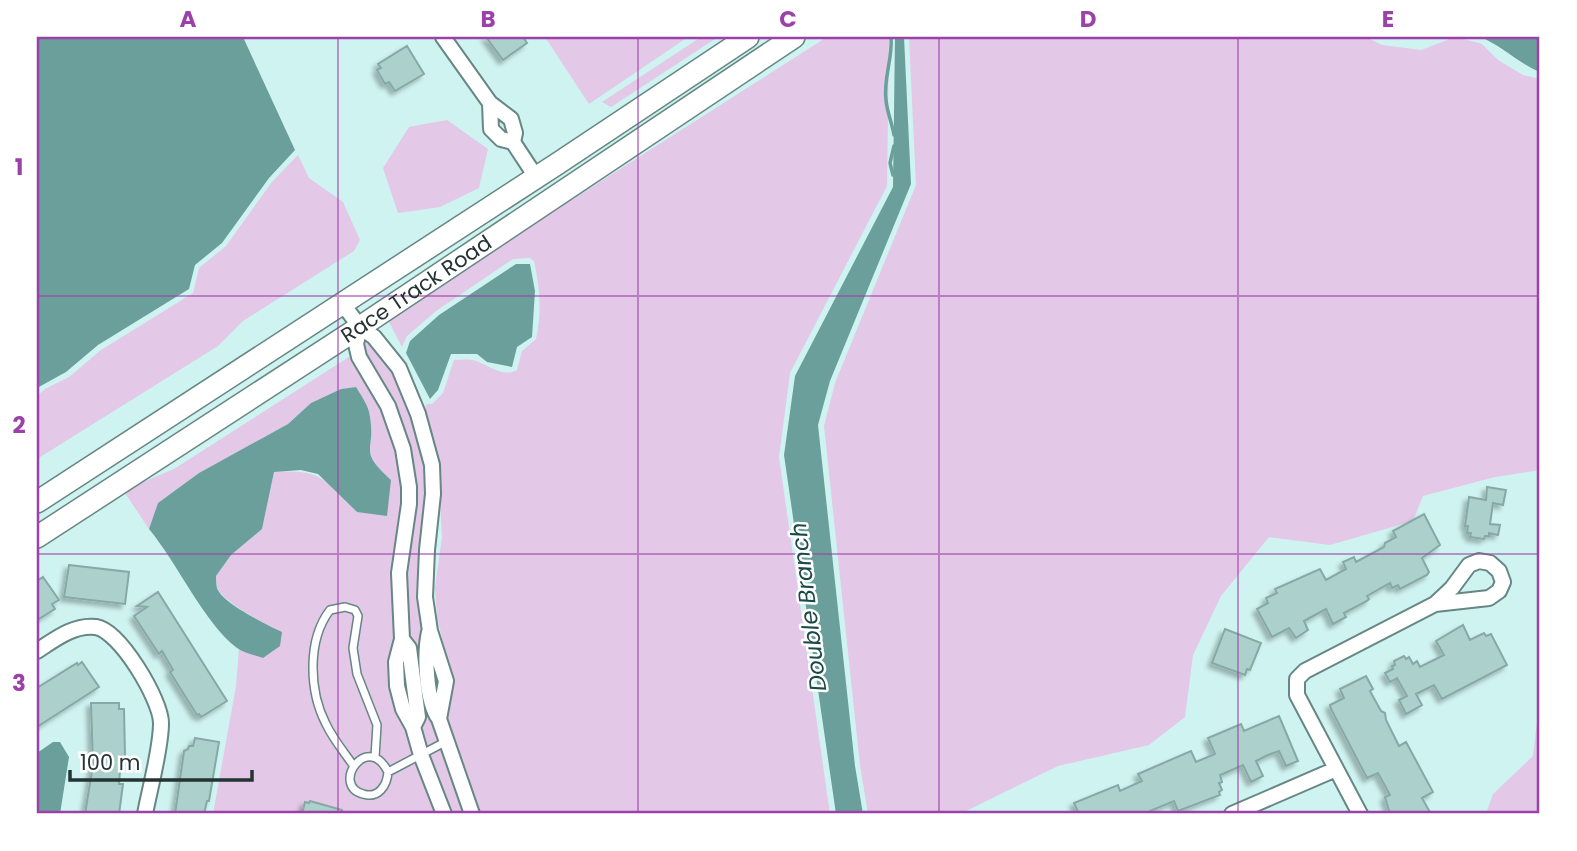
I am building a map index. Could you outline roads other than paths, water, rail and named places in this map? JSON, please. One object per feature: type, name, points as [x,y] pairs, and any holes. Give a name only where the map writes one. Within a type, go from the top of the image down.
[{"type":"main road","name":"Race Track Road","points":[[37,502],[748,37]]},
{"type":"main road","name":"Race Track Road","points":[[37,537],[360,327],[785,39]]},
{"type":"street","points":[[443,37],[489,103],[511,119],[515,132],[513,142]]},
{"type":"street","points":[[489,103],[491,129],[501,139],[513,142],[536,177]]},
{"type":"street","points":[[342,303],[360,327],[374,337],[399,368],[418,414],[432,466],[433,494],[425,597],[430,631],[446,681],[439,719],[472,814]]},
{"type":"street","points":[[360,327],[356,344],[359,357],[388,406],[403,449],[407,470],[409,504],[399,573],[402,639],[395,675],[403,709],[414,727],[421,755],[444,814]]},
{"type":"street","points":[[1360,814],[1297,695],[1297,679],[1305,671],[1435,604]]},
{"type":"street","points":[[37,652],[75,629],[97,627],[117,640],[155,698],[161,722],[145,814]]},
{"type":"street","points":[[1233,814],[1336,769]]},
{"type":"lane","points":[[353,765],[326,725],[316,702],[314,660],[321,626],[330,610],[345,607],[355,610],[358,616],[354,648],[357,674],[377,724],[375,758]]},
{"type":"lane","points":[[388,772],[445,742]]},
{"type":"lane","points":[[365,757],[375,758],[384,764],[388,772],[387,781],[378,793],[366,796],[352,786],[350,777],[353,765],[365,757]]},
{"type":"water","points":[[37,37],[243,37],[295,150],[269,178],[222,243],[195,265],[189,289],[98,345],[66,372],[37,388]]},
{"type":"water","points":[[895,37],[904,37],[911,184],[830,381],[818,425],[855,766],[863,814],[836,814],[784,455],[795,376],[893,187]]},
{"type":"water","points":[[1480,37],[1540,37],[1540,72],[1524,64]]},
{"type":"water","points":[[516,264],[530,264],[535,291],[532,337],[517,347],[512,367],[487,362],[477,354],[451,354],[438,390],[430,399],[406,353],[410,341],[439,315]]},
{"type":"water","points":[[356,387],[369,413],[371,456],[391,480],[387,516],[357,512],[318,474],[301,470],[274,472],[262,529],[231,555],[216,576],[217,588],[227,600],[282,632],[280,646],[263,658],[243,651],[213,624],[149,529],[158,503],[199,473],[288,424],[311,403],[341,389]]},
{"type":"water","points":[[53,742],[60,742],[69,757],[60,814],[37,814],[37,753]]},
{"type":"waterway","name":"Double Branch","points":[[891,37],[885,92],[894,135]]},
{"type":"waterway","name":"Double Branch","points":[[893,175],[890,163],[894,146]]}]
